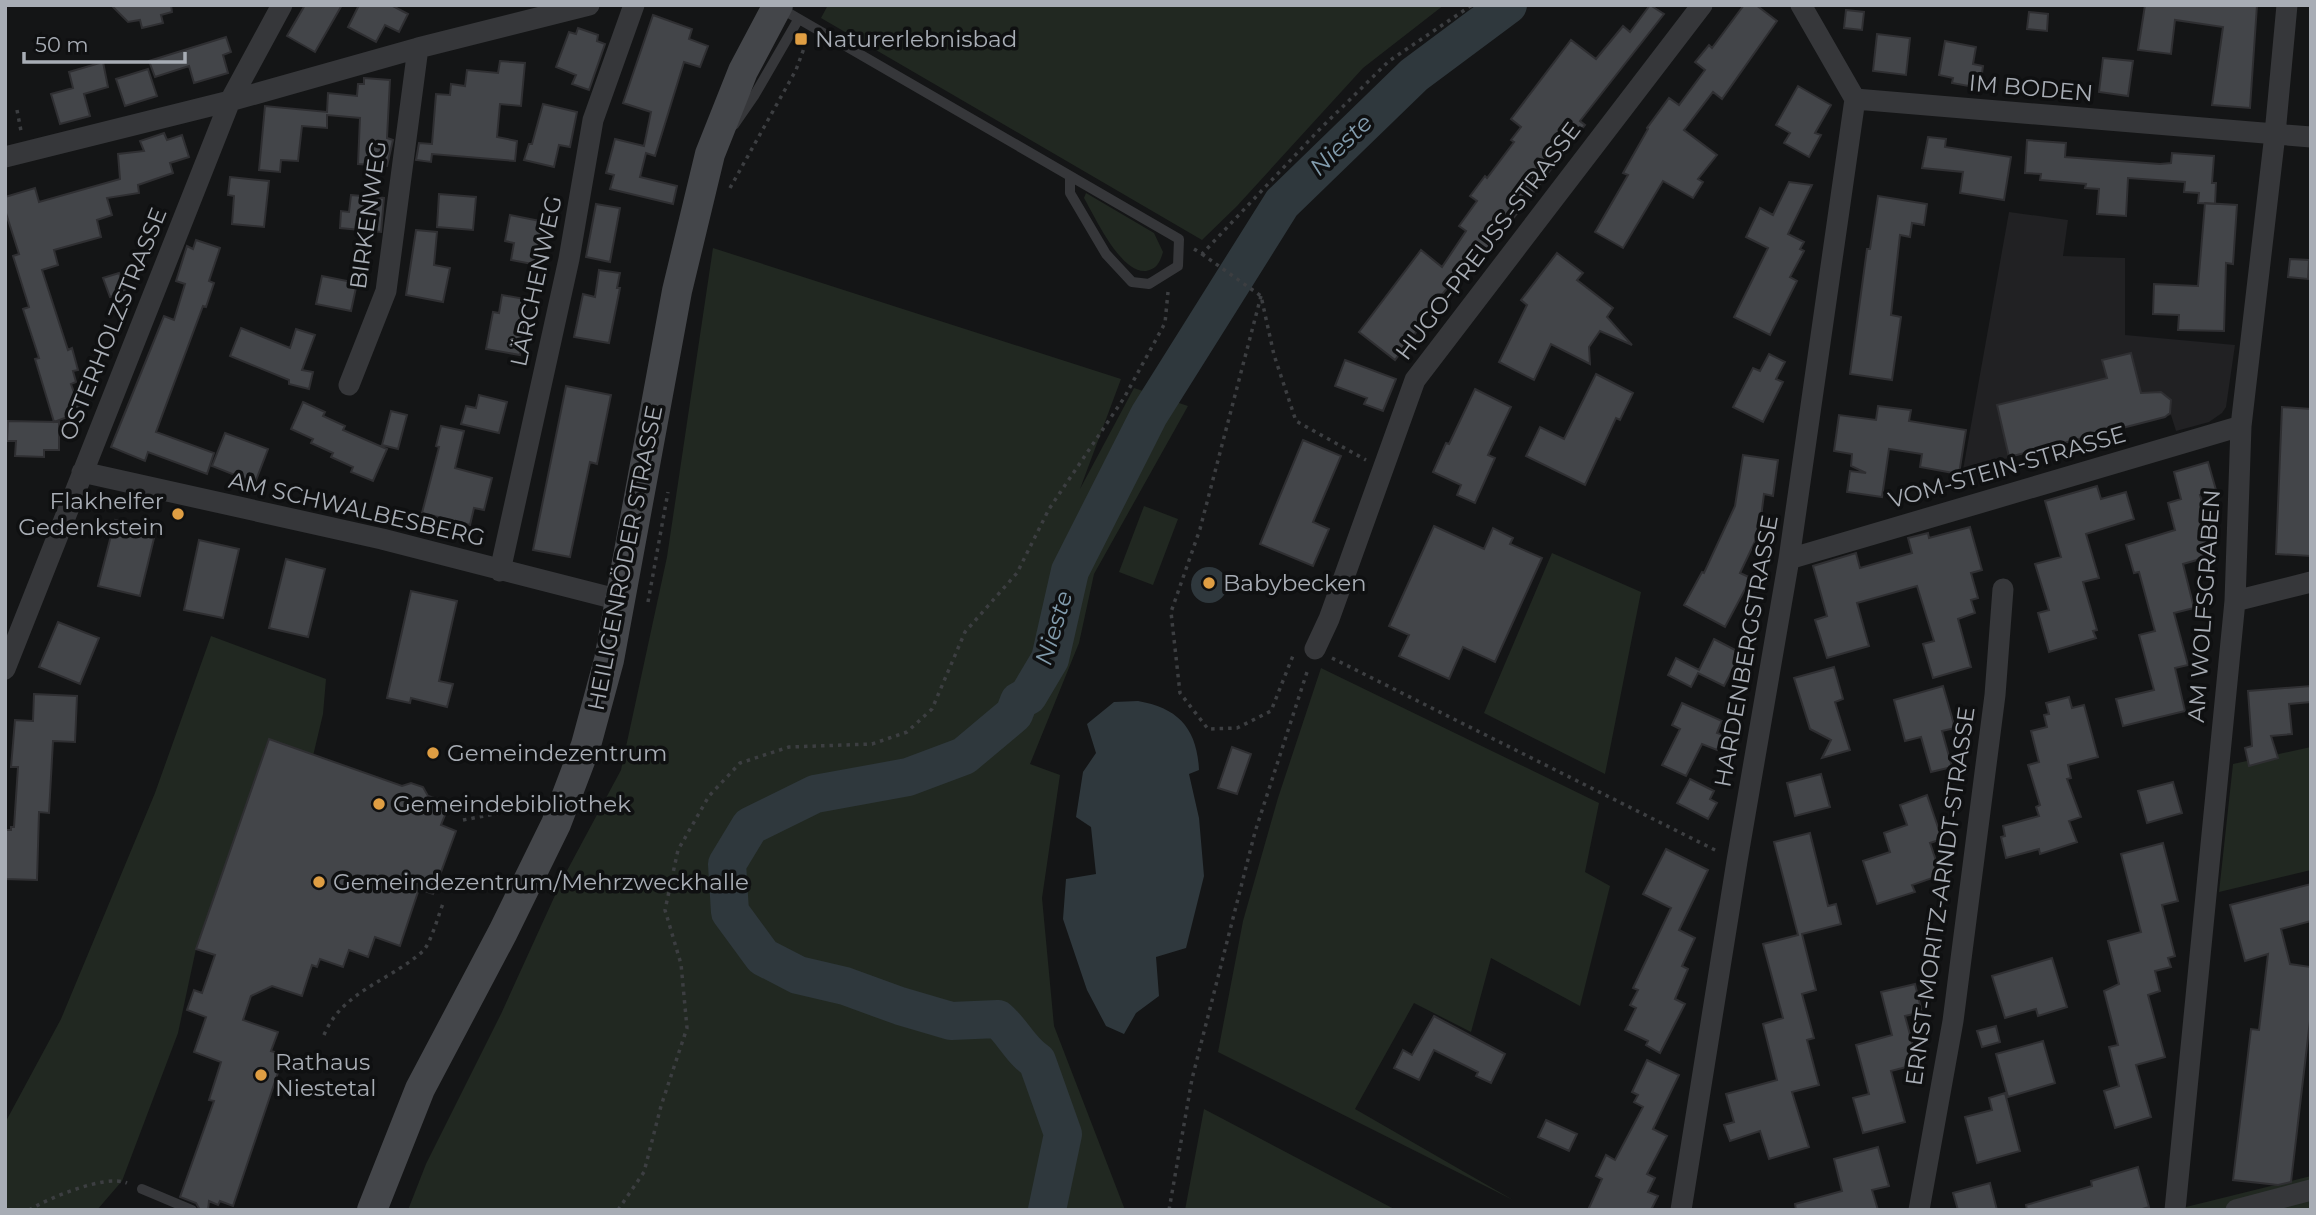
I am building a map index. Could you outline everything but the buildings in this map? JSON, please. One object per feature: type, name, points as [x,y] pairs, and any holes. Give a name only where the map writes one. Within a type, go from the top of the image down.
[{"type":"street","name":"OSTERHOLZSTRASSE","points":[[5,669],[230,101],[282,5]]},
{"type":"street","points":[[5,157],[230,101],[418,48],[589,5]]},
{"type":"street","name":"LÄRCHENWEG","points":[[500,570],[569,259],[593,120],[634,5]]},
{"type":"street","name":"HUGO-PREUSS-STRASSE","points":[[1305,649],[1329,619],[1415,380],[1702,5]]},
{"type":"street","points":[[1801,5],[1855,99]]},
{"type":"street","name":"AM WOLFSGRABEN","points":[[2175,1210],[2235,601],[2241,426],[2287,5]]},
{"type":"street","name":"HEILIGENRÖDER STRASSE","points":[[372,1210],[420,1088],[503,932],[559,816],[586,746],[609,660],[677,291],[710,153],[743,71],[784,10]]},
{"type":"street","name":"BIRKENWEG","points":[[349,385],[386,291],[418,48]]},
{"type":"street","name":"IM BODEN","points":[[1855,99],[2311,137]]},
{"type":"street","name":"HARDENBERGSTRASSE","points":[[1681,1210],[1789,559],[1855,99]]},
{"type":"street","name":"VOM-STEIN-STRASSE","points":[[1789,559],[2241,426]]},
{"type":"street","name":"AM SCHWALBESBERG","points":[[82,472],[382,539],[620,600]]},
{"type":"street","points":[[2235,601],[2311,582]]},
{"type":"street","name":"ERNST-MORITZ-ARNDT-STRASSE","points":[[1919,1210],[1953,1021],[1995,695],[2003,589]]},
{"type":"street","points":[[2236,1210],[2311,1190]]},
{"type":"lane","points":[[784,10],[1179,239],[1178,266],[1149,284],[1132,282],[1106,254],[1070,193],[1070,176]]},
{"type":"lane","points":[[142,1189],[192,1210]]},
{"type":"path","points":[[1202,254],[1318,131],[1389,61],[1472,5]]},
{"type":"path","points":[[17,110],[20,122]]},
{"type":"path","points":[[1179,239],[1261,296],[1274,355],[1296,421],[1383,469]]},
{"type":"path","points":[[618,1210],[643,1171],[687,1028],[681,964],[665,910],[677,850],[709,796],[740,762],[789,747],[872,744],[908,732],[932,709],[965,632],[1017,573],[1049,509],[1124,398],[1165,323],[1169,273]]},
{"type":"path","points":[[1261,296],[1200,529],[1171,612],[1180,693],[1208,729],[1237,728],[1271,711],[1305,649]]},
{"type":"path","points":[[1305,649],[1737,861]]},
{"type":"path","points":[[1169,1210],[1192,1079],[1305,649]]},
{"type":"path","points":[[463,820],[531,807],[559,816]]},
{"type":"path","points":[[324,1035],[330,1020],[342,1006],[425,950],[444,901]]},
{"type":"path","points":[[29,1210],[44,1201],[95,1184],[122,1181],[142,1189]]},
{"type":"shaded area","points":[[828,5],[1444,5],[1363,68],[1237,206],[1202,240],[821,18]]},
{"type":"shaded area","points":[[1086,193],[1154,233],[1163,252],[1155,267],[1146,271],[1137,270],[1127,264],[1102,230],[1084,198]]},
{"type":"shaded area","points":[[2009,212],[2068,220],[2063,256],[2125,258],[2125,335],[2235,345],[2226,407],[2222,413],[2209,422],[2176,431],[2171,415],[1963,470]]},
{"type":"shaded area","points":[[713,248],[1121,379],[1080,489],[1134,388],[1188,406],[1094,574],[1079,643],[1030,764],[1060,775],[1042,898],[1054,1026],[1125,1210],[408,1210],[426,1164],[501,1014],[562,880],[621,770],[667,557]]},
{"type":"shaded area","points":[[1144,506],[1178,519],[1153,585],[1119,572]]},
{"type":"shaded area","points":[[1552,553],[1641,592],[1605,774],[1484,713]]},
{"type":"shaded area","name":"Babybecken","points":[[1209,567],[1222,572],[1227,585],[1222,598],[1209,603],[1196,598],[1191,585],[1196,572]]},
{"type":"shaded area","points":[[211,636],[326,679],[323,714],[313,756],[268,740],[196,949],[178,1033],[122,1181],[97,1210],[5,1210],[5,1123],[61,1019],[155,793]]},
{"type":"shaded area","points":[[1321,668],[1599,803],[1585,872],[1610,886],[1580,1006],[1491,958],[1471,1032],[1414,1003],[1355,1109],[1513,1200],[1218,1052],[1243,921],[1278,798]]},
{"type":"shaded area","points":[[1138,701],[1152,704],[1174,715],[1183,722],[1194,742],[1199,770],[1189,774],[1199,818],[1204,876],[1186,948],[1156,957],[1159,996],[1136,1013],[1124,1034],[1106,1026],[1087,990],[1063,919],[1066,879],[1096,874],[1091,827],[1076,817],[1083,772],[1096,753],[1087,724],[1114,702]]},
{"type":"shaded area","points":[[2311,747],[2311,870],[2219,892],[2233,764]]},
{"type":"shaded area","points":[[1204,1109],[1396,1210],[1185,1210]]},
{"type":"shaded area","points":[[2311,1176],[2311,1210],[2186,1210],[2186,1207]]},
{"type":"waterway","name":"Nieste","points":[[1047,1210],[1063,1134],[1037,1061],[1003,1024],[998,1019],[951,1021],[845,986],[798,975],[763,957],[730,912],[727,864],[750,826],[815,794],[908,777],[964,756],[1014,714],[1019,701],[1028,696],[1050,659],[1070,571],[1149,415],[1282,203],[1414,75],[1508,5]]},
{"type":"place","name":"Naturerlebnisbad","points":[[801,39]]},
{"type":"place","name":"Flakhelfer Gedenkstein","points":[[178,514]]},
{"type":"place","name":"Babybecken","points":[[1209,583]]},
{"type":"place","name":"Gemeindezentrum","points":[[433,753]]},
{"type":"place","name":"Gemeindebibliothek","points":[[379,804]]},
{"type":"place","name":"Gemeindezentrum/Mehrzweckhalle","points":[[319,882]]},
{"type":"place","name":"Rathaus Niestetal","points":[[261,1075]]}]
